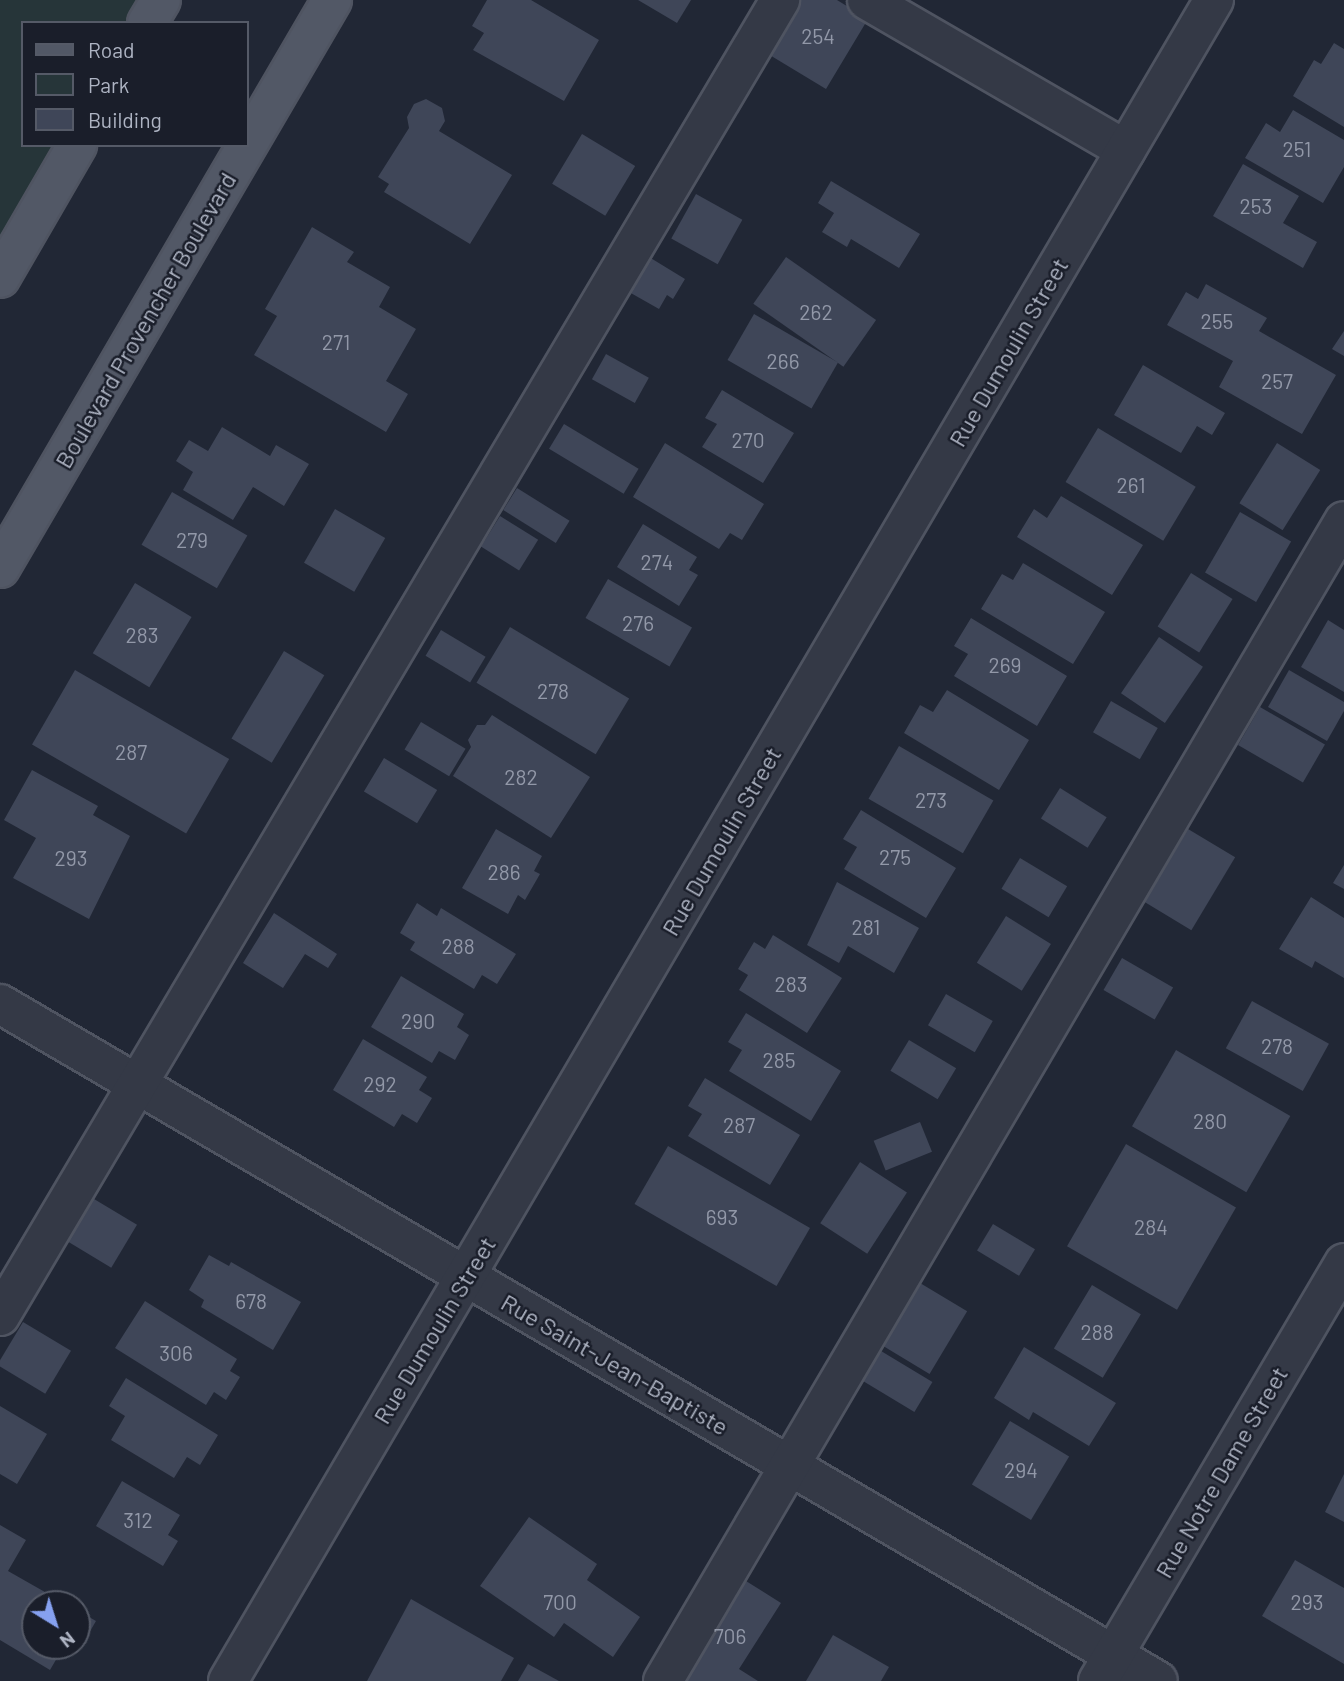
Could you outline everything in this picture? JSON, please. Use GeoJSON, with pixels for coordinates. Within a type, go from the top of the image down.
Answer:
{"type":"FeatureCollection","features":[{"type":"Feature","properties":{"kind":"main road"},"geometry":{"type":"LineString","coordinates":[[148,21],[160,0]]}},
{"type":"Feature","properties":{"kind":"main road","name":"Boulevard Provencher Boulevard"},"geometry":{"type":"LineString","coordinates":[[248,144],[332,0]]}},
{"type":"Feature","properties":{"kind":"main road"},"geometry":{"type":"LineString","coordinates":[[0,278],[75,147]]}},
{"type":"Feature","properties":{"kind":"main road","name":"Boulevard Provencher Boulevard"},"geometry":{"type":"LineString","coordinates":[[0,568],[246,147]]}},
{"type":"Feature","properties":{"kind":"street"},"geometry":{"type":"LineString","coordinates":[[0,1316],[780,0]]}},
{"type":"Feature","properties":{"kind":"street"},"geometry":{"type":"LineString","coordinates":[[867,0],[1126,150]]}},
{"type":"Feature","properties":{"kind":"street","name":"Rue Dumoulin Street"},"geometry":{"type":"LineString","coordinates":[[228,1681],[1214,0]]}},
{"type":"Feature","properties":{"kind":"street"},"geometry":{"type":"LineString","coordinates":[[663,1681],[1344,522]]}},
{"type":"Feature","properties":{"kind":"street","name":"Rue Saint-Jean-Baptiste"},"geometry":{"type":"LineString","coordinates":[[0,1004],[790,1466],[1106,1668],[1157,1681]]}},
{"type":"Feature","properties":{"kind":"street","name":"Rue Notre Dame Street"},"geometry":{"type":"LineString","coordinates":[[1106,1668],[1344,1263]]}},
{"type":"Feature","properties":{"kind":"green space"},"geometry":{"type":"Polygon","coordinates":[[[0,0],[161,0],[148,21],[21,21],[21,147],[76,147],[0,278],[0,0]]]}},
{"type":"Feature","properties":{"kind":"building"},"geometry":{"type":"Polygon","coordinates":[[[487,0],[531,0],[599,40],[564,101],[473,50],[484,33],[472,26],[487,0]]]}},
{"type":"Feature","properties":{"kind":"building"},"geometry":{"type":"Polygon","coordinates":[[[638,0],[691,0],[677,23],[638,0]]]}},
{"type":"Feature","properties":{"kind":"building"},"geometry":{"type":"Polygon","coordinates":[[[800,0],[837,0],[868,19],[826,89],[768,54],[800,0]]]}},
{"type":"Feature","properties":{"kind":"building"},"geometry":{"type":"Polygon","coordinates":[[[1334,43],[1344,49],[1344,127],[1293,96],[1314,60],[1321,64],[1334,43]]]}},
{"type":"Feature","properties":{"kind":"building"},"geometry":{"type":"Polygon","coordinates":[[[426,99],[442,108],[445,121],[439,131],[512,175],[470,244],[384,192],[389,184],[378,177],[409,128],[407,117],[414,104],[426,99]]]}},
{"type":"Feature","properties":{"kind":"building"},"geometry":{"type":"Polygon","coordinates":[[[1293,110],[1344,140],[1344,167],[1323,203],[1245,158],[1266,123],[1280,132],[1293,110]]]}},
{"type":"Feature","properties":{"kind":"building"},"geometry":{"type":"Polygon","coordinates":[[[582,134],[635,166],[605,216],[552,184],[582,134]]]}},
{"type":"Feature","properties":{"kind":"building"},"geometry":{"type":"Polygon","coordinates":[[[1243,164],[1299,196],[1283,223],[1317,242],[1303,268],[1213,216],[1243,164]]]}},
{"type":"Feature","properties":{"kind":"building"},"geometry":{"type":"Polygon","coordinates":[[[831,181],[920,234],[899,268],[851,239],[847,247],[822,232],[834,213],[818,203],[831,181]]]}},
{"type":"Feature","properties":{"kind":"building"},"geometry":{"type":"Polygon","coordinates":[[[696,194],[742,220],[718,264],[671,239],[696,194]]]}},
{"type":"Feature","properties":{"kind":"building"},"geometry":{"type":"Polygon","coordinates":[[[312,227],[354,252],[347,262],[390,287],[379,307],[416,329],[386,381],[408,394],[386,432],[254,355],[277,316],[265,309],[312,227]]]}},
{"type":"Feature","properties":{"kind":"building"},"geometry":{"type":"Polygon","coordinates":[[[649,257],[685,279],[673,299],[667,295],[659,309],[629,292],[649,257]]]}},
{"type":"Feature","properties":{"kind":"building"},"geometry":{"type":"Polygon","coordinates":[[[786,257],[876,320],[843,367],[753,304],[786,257]]]}},
{"type":"Feature","properties":{"kind":"building"},"geometry":{"type":"Polygon","coordinates":[[[1206,284],[1267,318],[1259,331],[1336,375],[1302,434],[1219,387],[1233,361],[1167,325],[1186,292],[1198,299],[1206,284]]]}},
{"type":"Feature","properties":{"kind":"building"},"geometry":{"type":"Polygon","coordinates":[[[754,314],[838,362],[812,408],[728,360],[754,314]]]}},
{"type":"Feature","properties":{"kind":"building"},"geometry":{"type":"Polygon","coordinates":[[[1344,331],[1344,356],[1332,349],[1344,331]]]}},
{"type":"Feature","properties":{"kind":"building"},"geometry":{"type":"Polygon","coordinates":[[[606,354],[649,378],[635,403],[592,379],[606,354]]]}},
{"type":"Feature","properties":{"kind":"building"},"geometry":{"type":"Polygon","coordinates":[[[1143,365],[1225,413],[1212,435],[1197,426],[1181,453],[1114,415],[1143,365]]]}},
{"type":"Feature","properties":{"kind":"building"},"geometry":{"type":"Polygon","coordinates":[[[722,390],[794,433],[763,483],[702,447],[717,424],[705,418],[722,390]]]}},
{"type":"Feature","properties":{"kind":"building"},"geometry":{"type":"Polygon","coordinates":[[[564,424],[639,469],[624,494],[549,449],[564,424]]]}},
{"type":"Feature","properties":{"kind":"building"},"geometry":{"type":"Polygon","coordinates":[[[222,427],[270,456],[276,445],[309,464],[284,506],[253,487],[233,520],[183,490],[193,472],[176,461],[189,440],[208,451],[222,427]]]}},
{"type":"Feature","properties":{"kind":"building"},"geometry":{"type":"Polygon","coordinates":[[[1098,428],[1196,487],[1163,541],[1066,482],[1098,428]]]}},
{"type":"Feature","properties":{"kind":"building"},"geometry":{"type":"Polygon","coordinates":[[[665,443],[764,504],[742,540],[730,533],[719,549],[633,497],[665,443]]]}},
{"type":"Feature","properties":{"kind":"building"},"geometry":{"type":"Polygon","coordinates":[[[1277,443],[1320,470],[1283,530],[1239,503],[1277,443]]]}},
{"type":"Feature","properties":{"kind":"building"},"geometry":{"type":"Polygon","coordinates":[[[517,488],[570,521],[556,543],[503,510],[517,488]]]}},
{"type":"Feature","properties":{"kind":"building"},"geometry":{"type":"Polygon","coordinates":[[[172,492],[247,536],[217,588],[142,545],[172,492]]]}},
{"type":"Feature","properties":{"kind":"building"},"geometry":{"type":"Polygon","coordinates":[[[1061,496],[1143,545],[1112,595],[1017,537],[1034,509],[1047,518],[1061,496]]]}},
{"type":"Feature","properties":{"kind":"building"},"geometry":{"type":"Polygon","coordinates":[[[335,509],[385,538],[354,592],[304,563],[335,509]]]}},
{"type":"Feature","properties":{"kind":"building"},"geometry":{"type":"Polygon","coordinates":[[[1240,512],[1291,542],[1256,602],[1205,573],[1240,512]]]}},
{"type":"Feature","properties":{"kind":"building"},"geometry":{"type":"Polygon","coordinates":[[[500,516],[538,540],[519,570],[481,547],[500,516]]]}},
{"type":"Feature","properties":{"kind":"building"},"geometry":{"type":"Polygon","coordinates":[[[643,524],[697,557],[689,570],[698,575],[679,606],[617,567],[643,524]]]}},
{"type":"Feature","properties":{"kind":"building"},"geometry":{"type":"Polygon","coordinates":[[[1023,563],[1105,612],[1073,664],[981,609],[1002,574],[1013,580],[1023,563]]]}},
{"type":"Feature","properties":{"kind":"building"},"geometry":{"type":"Polygon","coordinates":[[[1191,573],[1233,599],[1199,652],[1158,626],[1191,573]]]}},
{"type":"Feature","properties":{"kind":"building"},"geometry":{"type":"Polygon","coordinates":[[[608,579],[692,628],[670,666],[586,618],[608,579]]]}},
{"type":"Feature","properties":{"kind":"building"},"geometry":{"type":"Polygon","coordinates":[[[135,583],[192,617],[149,687],[93,653],[135,583]]]}},
{"type":"Feature","properties":{"kind":"building"},"geometry":{"type":"Polygon","coordinates":[[[971,618],[1067,676],[1037,726],[954,676],[968,654],[954,646],[971,618]]]}},
{"type":"Feature","properties":{"kind":"building"},"geometry":{"type":"Polygon","coordinates":[[[1328,620],[1344,630],[1344,692],[1301,667],[1328,620]]]}},
{"type":"Feature","properties":{"kind":"building"},"geometry":{"type":"Polygon","coordinates":[[[510,627],[629,699],[596,754],[477,683],[510,627]]]}},
{"type":"Feature","properties":{"kind":"building"},"geometry":{"type":"Polygon","coordinates":[[[441,630],[486,657],[470,682],[426,656],[441,630]]]}},
{"type":"Feature","properties":{"kind":"building"},"geometry":{"type":"Polygon","coordinates":[[[1159,637],[1203,667],[1165,723],[1121,693],[1159,637]]]}},
{"type":"Feature","properties":{"kind":"building"},"geometry":{"type":"Polygon","coordinates":[[[284,651],[324,675],[272,763],[231,738],[284,651]]]}},
{"type":"Feature","properties":{"kind":"building"},"geometry":{"type":"Polygon","coordinates":[[[75,670],[229,759],[186,833],[32,744],[75,670]]]}},
{"type":"Feature","properties":{"kind":"building"},"geometry":{"type":"Polygon","coordinates":[[[1289,670],[1344,702],[1344,711],[1327,741],[1268,707],[1289,670]]]}},
{"type":"Feature","properties":{"kind":"building"},"geometry":{"type":"Polygon","coordinates":[[[947,690],[1029,740],[999,790],[904,733],[920,705],[933,712],[947,690]]]}},
{"type":"Feature","properties":{"kind":"building"},"geometry":{"type":"Polygon","coordinates":[[[1111,701],[1158,728],[1140,759],[1093,732],[1111,701]]]}},
{"type":"Feature","properties":{"kind":"building"},"geometry":{"type":"Polygon","coordinates":[[[1260,707],[1325,744],[1303,783],[1238,745],[1260,707]]]}},
{"type":"Feature","properties":{"kind":"building"},"geometry":{"type":"Polygon","coordinates":[[[492,715],[590,777],[551,838],[453,776],[471,747],[468,740],[477,725],[485,725],[492,715]]]}},
{"type":"Feature","properties":{"kind":"building"},"geometry":{"type":"Polygon","coordinates":[[[421,722],[466,749],[449,776],[405,749],[421,722]]]}},
{"type":"Feature","properties":{"kind":"building"},"geometry":{"type":"Polygon","coordinates":[[[899,746],[993,800],[963,853],[868,799],[899,746]]]}},
{"type":"Feature","properties":{"kind":"building"},"geometry":{"type":"Polygon","coordinates":[[[384,758],[437,790],[417,823],[364,791],[384,758]]]}},
{"type":"Feature","properties":{"kind":"building"},"geometry":{"type":"Polygon","coordinates":[[[32,770],[98,806],[93,815],[130,836],[89,919],[13,878],[36,838],[4,820],[32,770]]]}},
{"type":"Feature","properties":{"kind":"building"},"geometry":{"type":"Polygon","coordinates":[[[1060,788],[1107,817],[1088,848],[1041,819],[1060,788]]]}},
{"type":"Feature","properties":{"kind":"building"},"geometry":{"type":"Polygon","coordinates":[[[861,810],[956,868],[926,918],[844,869],[857,847],[843,839],[861,810]]]}},
{"type":"Feature","properties":{"kind":"building"},"geometry":{"type":"Polygon","coordinates":[[[496,829],[542,856],[534,871],[540,874],[525,900],[518,895],[508,914],[462,888],[496,829]]]}},
{"type":"Feature","properties":{"kind":"building"},"geometry":{"type":"Polygon","coordinates":[[[1188,829],[1235,857],[1191,930],[1144,902],[1188,829]]]}},
{"type":"Feature","properties":{"kind":"building"},"geometry":{"type":"Polygon","coordinates":[[[1020,858],[1067,886],[1049,917],[1001,889],[1020,858]]]}},
{"type":"Feature","properties":{"kind":"building"},"geometry":{"type":"Polygon","coordinates":[[[1344,865],[1344,889],[1333,883],[1344,865]]]}},
{"type":"Feature","properties":{"kind":"building"},"geometry":{"type":"Polygon","coordinates":[[[837,882],[919,928],[894,973],[848,946],[839,963],[807,945],[837,882]]]}},
{"type":"Feature","properties":{"kind":"building"},"geometry":{"type":"Polygon","coordinates":[[[1311,897],[1344,918],[1344,978],[1315,961],[1312,968],[1279,949],[1311,897]]]}},
{"type":"Feature","properties":{"kind":"building"},"geometry":{"type":"Polygon","coordinates":[[[417,903],[437,916],[441,908],[516,954],[497,984],[482,975],[474,989],[410,950],[415,942],[400,933],[417,903]]]}},
{"type":"Feature","properties":{"kind":"building"},"geometry":{"type":"Polygon","coordinates":[[[274,913],[337,954],[328,968],[305,954],[283,988],[243,963],[274,913]]]}},
{"type":"Feature","properties":{"kind":"building"},"geometry":{"type":"Polygon","coordinates":[[[1006,916],[1051,944],[1022,991],[977,963],[1006,916]]]}},
{"type":"Feature","properties":{"kind":"building"},"geometry":{"type":"Polygon","coordinates":[[[773,935],[842,978],[807,1033],[739,990],[748,975],[738,969],[754,942],[765,949],[773,935]]]}},
{"type":"Feature","properties":{"kind":"building"},"geometry":{"type":"Polygon","coordinates":[[[1122,958],[1173,987],[1155,1020],[1104,990],[1122,958]]]}},
{"type":"Feature","properties":{"kind":"building"},"geometry":{"type":"Polygon","coordinates":[[[401,976],[464,1014],[457,1027],[469,1035],[455,1060],[439,1051],[432,1063],[371,1027],[401,976]]]}},
{"type":"Feature","properties":{"kind":"building"},"geometry":{"type":"Polygon","coordinates":[[[946,994],[993,1021],[975,1052],[928,1025],[946,994]]]}},
{"type":"Feature","properties":{"kind":"building"},"geometry":{"type":"Polygon","coordinates":[[[1252,1001],[1329,1044],[1303,1091],[1226,1048],[1252,1001]]]}},
{"type":"Feature","properties":{"kind":"building"},"geometry":{"type":"Polygon","coordinates":[[[746,1013],[841,1071],[811,1121],[729,1071],[742,1050],[728,1042],[746,1013]]]}},
{"type":"Feature","properties":{"kind":"building"},"geometry":{"type":"Polygon","coordinates":[[[363,1039],[427,1077],[419,1090],[432,1098],[417,1123],[402,1114],[394,1127],[333,1090],[363,1039]]]}},
{"type":"Feature","properties":{"kind":"building"},"geometry":{"type":"Polygon","coordinates":[[[909,1040],[956,1068],[938,1099],[890,1071],[909,1040]]]}},
{"type":"Feature","properties":{"kind":"building"},"geometry":{"type":"Polygon","coordinates":[[[1176,1050],[1290,1116],[1246,1192],[1132,1126],[1176,1050]]]}},
{"type":"Feature","properties":{"kind":"building"},"geometry":{"type":"Polygon","coordinates":[[[705,1078],[800,1135],[770,1185],[688,1136],[702,1114],[688,1106],[705,1078]]]}},
{"type":"Feature","properties":{"kind":"building"},"geometry":{"type":"Polygon","coordinates":[[[920,1122],[932,1152],[886,1170],[874,1141],[920,1122]]]}},
{"type":"Feature","properties":{"kind":"building"},"geometry":{"type":"Polygon","coordinates":[[[1126,1144],[1236,1208],[1177,1310],[1067,1246],[1126,1144]]]}},
{"type":"Feature","properties":{"kind":"building"},"geometry":{"type":"Polygon","coordinates":[[[668,1146],[810,1228],[777,1286],[634,1204],[668,1146]]]}},
{"type":"Feature","properties":{"kind":"building"},"geometry":{"type":"Polygon","coordinates":[[[860,1162],[907,1192],[867,1254],[820,1223],[860,1162]]]}},
{"type":"Feature","properties":{"kind":"building"},"geometry":{"type":"Polygon","coordinates":[[[89,1196],[137,1225],[111,1268],[63,1239],[89,1196]]]}},
{"type":"Feature","properties":{"kind":"building"},"geometry":{"type":"Polygon","coordinates":[[[993,1224],[1035,1249],[1019,1276],[977,1251],[993,1224]]]}},
{"type":"Feature","properties":{"kind":"building"},"geometry":{"type":"Polygon","coordinates":[[[209,1255],[229,1266],[231,1262],[301,1302],[273,1350],[201,1307],[204,1300],[189,1290],[209,1255]]]}},
{"type":"Feature","properties":{"kind":"building"},"geometry":{"type":"Polygon","coordinates":[[[920,1283],[967,1311],[930,1374],[882,1346],[920,1283]]]}},
{"type":"Feature","properties":{"kind":"building"},"geometry":{"type":"Polygon","coordinates":[[[1092,1285],[1141,1314],[1103,1378],[1054,1348],[1092,1285]]]}},
{"type":"Feature","properties":{"kind":"building"},"geometry":{"type":"Polygon","coordinates":[[[145,1301],[237,1359],[230,1371],[240,1377],[226,1400],[214,1392],[206,1405],[115,1348],[145,1301]]]}},
{"type":"Feature","properties":{"kind":"building"},"geometry":{"type":"Polygon","coordinates":[[[23,1322],[71,1351],[45,1394],[0,1367],[0,1360],[23,1322]]]}},
{"type":"Feature","properties":{"kind":"building"},"geometry":{"type":"Polygon","coordinates":[[[1024,1347],[1116,1403],[1089,1446],[1033,1412],[1029,1420],[994,1398],[1024,1347]]]}},
{"type":"Feature","properties":{"kind":"building"},"geometry":{"type":"Polygon","coordinates":[[[881,1351],[932,1382],[914,1412],[863,1381],[881,1351]]]}},
{"type":"Feature","properties":{"kind":"building"},"geometry":{"type":"Polygon","coordinates":[[[126,1378],[218,1435],[200,1465],[187,1457],[174,1478],[111,1440],[125,1416],[109,1406],[126,1378]]]}},
{"type":"Feature","properties":{"kind":"building"},"geometry":{"type":"Polygon","coordinates":[[[0,1406],[47,1434],[17,1484],[0,1474],[0,1406]]]}},
{"type":"Feature","properties":{"kind":"building"},"geometry":{"type":"Polygon","coordinates":[[[1010,1421],[1069,1457],[1031,1520],[972,1484],[1010,1421]]]}},
{"type":"Feature","properties":{"kind":"building"},"geometry":{"type":"Polygon","coordinates":[[[1344,1474],[1344,1522],[1325,1512],[1344,1474]]]}},
{"type":"Feature","properties":{"kind":"building"},"geometry":{"type":"Polygon","coordinates":[[[122,1481],[180,1515],[168,1535],[178,1541],[163,1566],[96,1526],[122,1481]]]}},
{"type":"Feature","properties":{"kind":"building"},"geometry":{"type":"Polygon","coordinates":[[[529,1517],[597,1564],[587,1580],[640,1617],[613,1657],[564,1623],[554,1637],[480,1586],[529,1517]]]}},
{"type":"Feature","properties":{"kind":"building"},"geometry":{"type":"Polygon","coordinates":[[[0,1525],[26,1540],[8,1571],[41,1590],[21,1590],[21,1653],[0,1640],[0,1525]]]}},
{"type":"Feature","properties":{"kind":"building"},"geometry":{"type":"Polygon","coordinates":[[[1295,1560],[1344,1588],[1344,1664],[1262,1616],[1295,1560]]]}},
{"type":"Feature","properties":{"kind":"building"},"geometry":{"type":"Polygon","coordinates":[[[738,1576],[781,1603],[739,1669],[758,1681],[687,1681],[677,1675],[738,1576]]]}},
{"type":"Feature","properties":{"kind":"building"},"geometry":{"type":"Polygon","coordinates":[[[411,1599],[514,1658],[501,1681],[367,1681],[411,1599]]]}},
{"type":"Feature","properties":{"kind":"building"},"geometry":{"type":"Polygon","coordinates":[[[833,1635],[889,1667],[881,1681],[806,1681],[833,1635]]]}},
{"type":"Feature","properties":{"kind":"building"},"geometry":{"type":"Polygon","coordinates":[[[33,1660],[56,1660],[50,1670],[33,1660]]]}},
{"type":"Feature","properties":{"kind":"building"},"geometry":{"type":"Polygon","coordinates":[[[528,1664],[559,1681],[518,1681],[528,1664]]]}}]}
